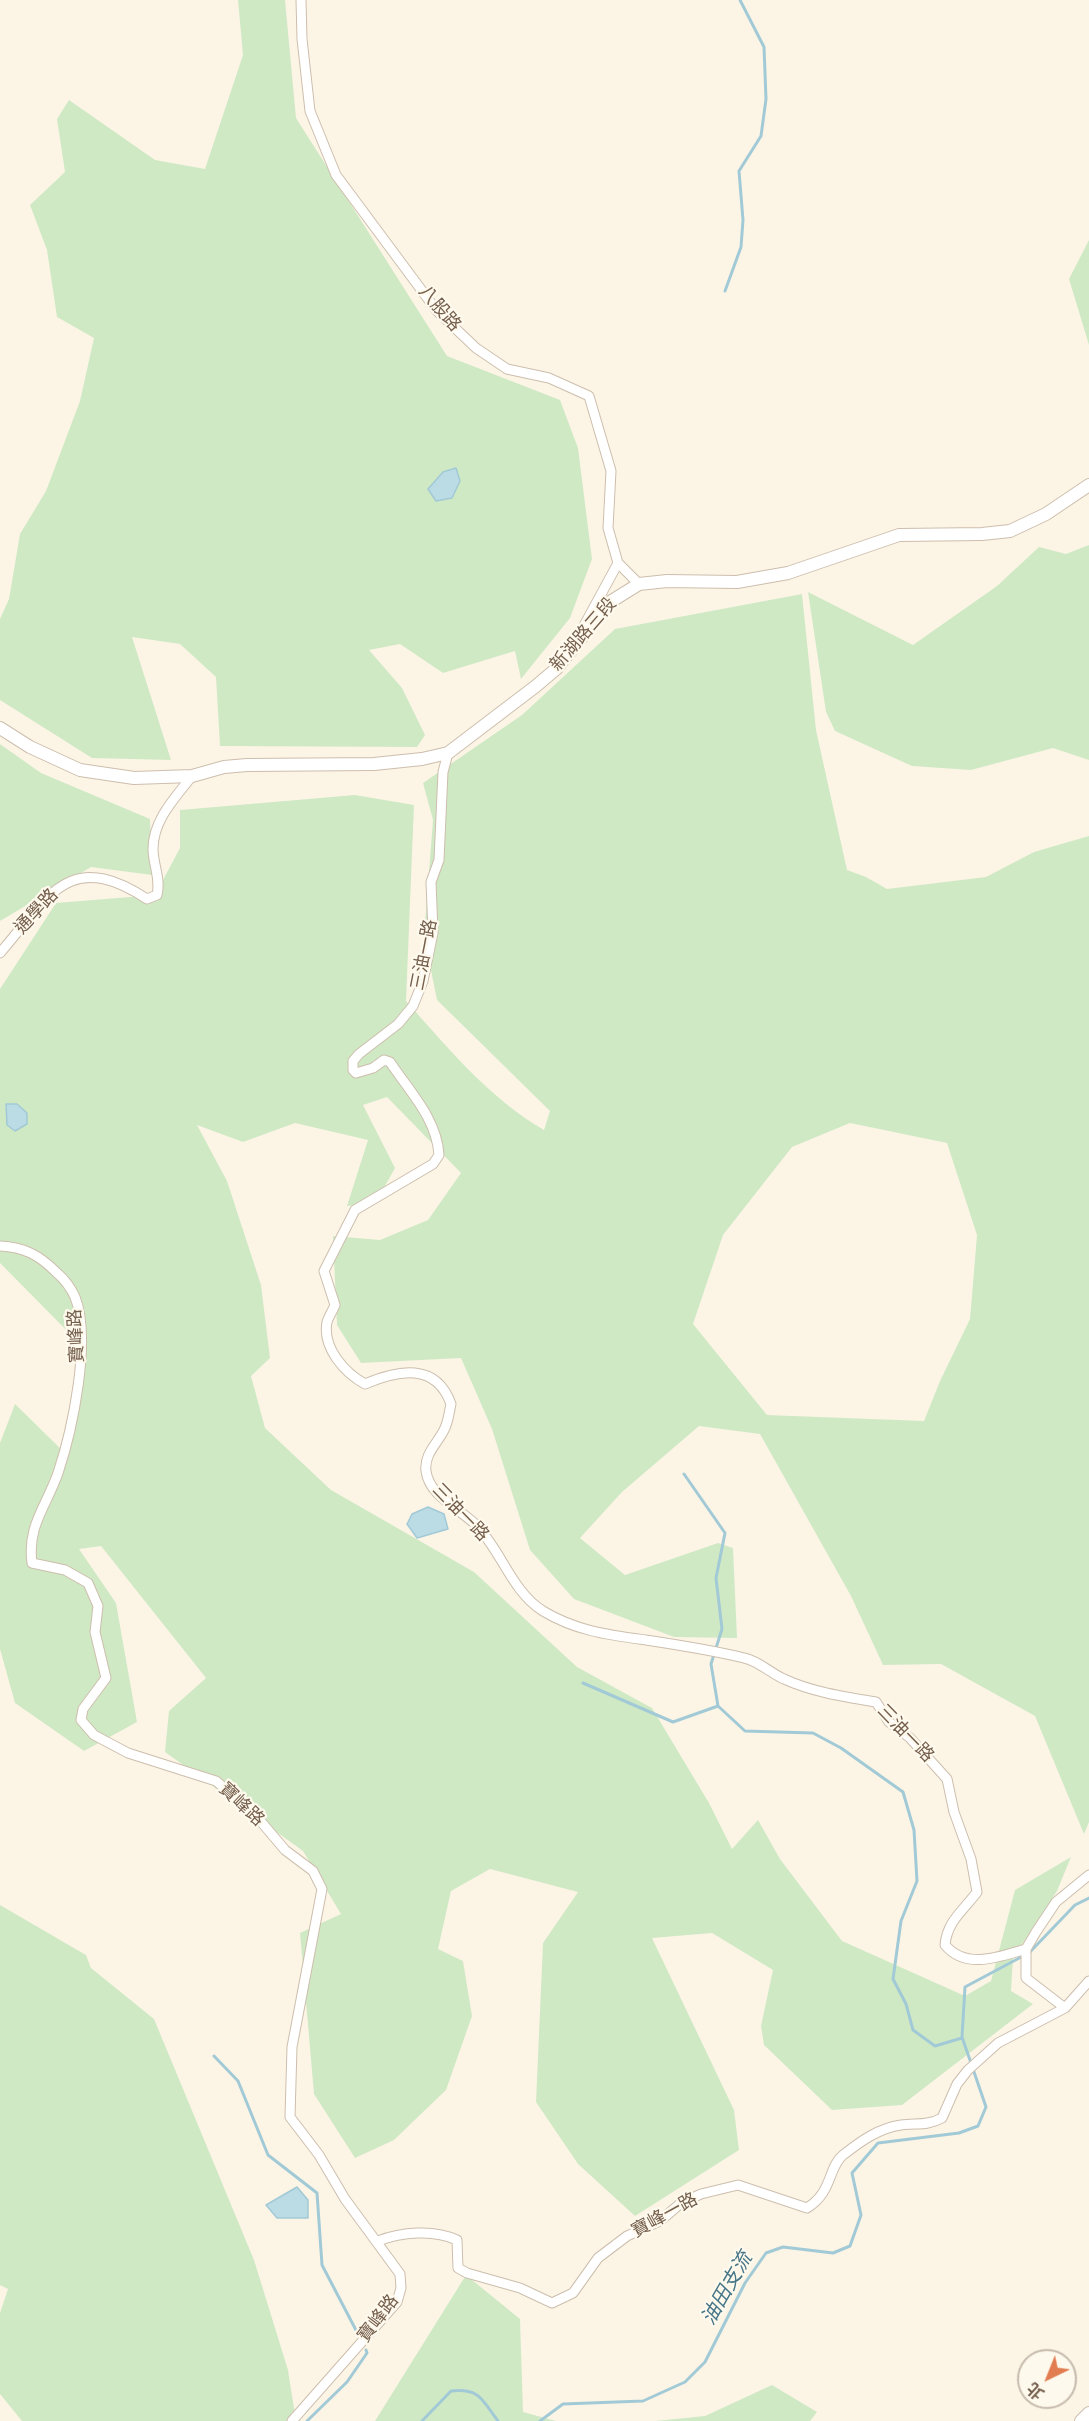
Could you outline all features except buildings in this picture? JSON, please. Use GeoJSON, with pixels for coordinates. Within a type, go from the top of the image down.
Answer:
{"type":"FeatureCollection","features":[{"type":"Feature","properties":{"kind":"street","name":"八股路"},"geometry":{"type":"LineString","coordinates":[[301,0],[302,39],[310,111],[336,175],[437,311],[476,348],[507,369],[549,378],[589,396],[611,471],[608,528],[618,563],[639,584]]}},
{"type":"Feature","properties":{"kind":"street","name":"新湖路三段"},"geometry":{"type":"LineString","coordinates":[[0,728],[30,747],[80,771],[134,778],[192,776],[236,766],[382,764],[448,753],[556,669],[610,602],[619,594],[639,584],[667,581],[737,582],[788,573],[899,535],[982,534],[1010,531],[1046,514],[1089,485]]}},
{"type":"Feature","properties":{"kind":"street"},"geometry":{"type":"LineString","coordinates":[[569,654],[618,563]]}},
{"type":"Feature","properties":{"kind":"street","name":"三油一路"},"geometry":{"type":"LineString","coordinates":[[448,753],[442,780],[439,860],[431,882],[433,933],[423,981],[413,1006],[398,1024],[353,1061],[353,1070],[356,1073],[373,1068],[384,1060],[390,1062],[427,1113],[438,1142],[439,1155],[433,1164],[356,1210],[350,1216],[345,1232],[324,1271],[335,1305],[327,1323],[331,1350],[352,1377],[365,1384],[412,1371],[430,1378],[441,1388],[451,1404],[445,1429],[426,1460],[426,1472],[432,1489],[439,1497],[459,1509],[482,1531],[521,1588],[540,1610],[574,1627],[614,1637],[703,1648],[748,1658],[780,1678],[804,1688],[876,1702],[889,1722],[910,1738],[946,1779],[954,1812],[971,1859],[977,1892],[967,1906],[955,1916],[946,1936],[945,1945],[953,1954],[968,1959],[989,1960],[1026,1949]]}},
{"type":"Feature","properties":{"kind":"street","name":"通學路"},"geometry":{"type":"LineString","coordinates":[[0,953],[55,890],[82,876],[106,877],[147,898],[157,895],[159,886],[153,850],[156,826],[192,776]]}},
{"type":"Feature","properties":{"kind":"street","name":"寶峰路"},"geometry":{"type":"LineString","coordinates":[[0,1246],[19,1246],[44,1260],[62,1277],[75,1297],[81,1356],[71,1423],[58,1474],[31,1533],[30,1548],[32,1563],[65,1570],[88,1583],[98,1606],[95,1632],[106,1678],[83,1709],[81,1719],[94,1735],[128,1753],[216,1781],[252,1811],[285,1850],[313,1871],[322,1889],[292,2047],[290,2117],[319,2155],[345,2199],[400,2274],[401,2288],[397,2302],[292,2421]]}},
{"type":"Feature","properties":{"kind":"street"},"geometry":{"type":"LineString","coordinates":[[1089,1875],[1056,1902],[1026,1949],[1025,1971],[1026,1978],[1065,2008],[1089,1981]]}},
{"type":"Feature","properties":{"kind":"street","name":"寶峰一路"},"geometry":{"type":"LineString","coordinates":[[378,2241],[389,2237],[416,2234],[446,2235],[457,2240],[458,2268],[467,2273],[520,2288],[552,2303],[573,2294],[598,2258],[627,2236],[660,2221],[681,2203],[701,2194],[738,2185],[807,2208],[819,2200],[840,2157],[874,2133],[901,2125],[929,2125],[942,2118],[957,2084],[968,2070],[998,2043],[1065,2008]]}},
{"type":"Feature","properties":{"kind":"street"},"geometry":{"type":"LineString","coordinates":[[1081,2421],[1089,2414]]}},
{"type":"Feature","properties":{"kind":"green space"},"geometry":{"type":"Polygon","coordinates":[[[238,0],[285,0],[296,118],[447,356],[560,400],[578,448],[592,559],[570,618],[521,679],[515,651],[443,673],[400,644],[369,650],[402,688],[425,735],[417,747],[220,746],[216,677],[180,644],[132,637],[171,760],[92,758],[0,700],[0,619],[9,599],[20,534],[46,491],[80,401],[94,338],[57,317],[47,250],[30,205],[65,172],[57,119],[69,100],[155,160],[205,169],[243,55],[238,0]]]}},
{"type":"Feature","properties":{"kind":"green space"},"geometry":{"type":"Polygon","coordinates":[[[1089,240],[1089,345],[1069,279],[1089,240]]]}},
{"type":"Feature","properties":{"kind":"green space"},"geometry":{"type":"Polygon","coordinates":[[[1089,545],[1089,760],[1053,748],[971,770],[912,766],[835,731],[826,712],[808,592],[913,645],[997,586],[1039,547],[1066,554],[1089,545]]]}},
{"type":"Feature","properties":{"kind":"green space"},"geometry":{"type":"Polygon","coordinates":[[[802,594],[816,730],[847,870],[866,877],[887,889],[986,877],[1034,852],[1089,836],[1089,1822],[1084,1834],[1035,1716],[941,1664],[883,1665],[851,1596],[760,1434],[699,1426],[622,1492],[580,1538],[625,1575],[718,1543],[733,1548],[737,1638],[674,1637],[574,1599],[530,1550],[492,1429],[461,1358],[361,1363],[337,1325],[333,1236],[380,1240],[428,1220],[461,1173],[387,1097],[363,1105],[395,1168],[375,1204],[347,1206],[368,1140],[295,1123],[243,1142],[197,1125],[227,1181],[261,1285],[270,1358],[251,1376],[265,1428],[331,1490],[474,1572],[577,1667],[652,1708],[709,1803],[732,1849],[758,1820],[780,1859],[842,1941],[965,1996],[991,1981],[1015,1890],[1071,1857],[1057,1891],[1013,1958],[1011,1991],[1033,2004],[902,2105],[832,2110],[764,2045],[761,2026],[773,1970],[712,1933],[652,1938],[734,2110],[739,2150],[635,2216],[578,2164],[536,2102],[543,1943],[578,1892],[490,1869],[451,1891],[438,1949],[463,1961],[472,2016],[446,2090],[394,2140],[355,2158],[314,2094],[300,1933],[341,1914],[303,1851],[165,1752],[169,1711],[206,1678],[101,1546],[79,1549],[116,1603],[137,1722],[84,1751],[15,1703],[0,1649],[0,1443],[15,1404],[65,1453],[84,1348],[0,1263],[0,989],[56,903],[155,895],[180,848],[180,810],[355,795],[414,805],[406,1001],[487,1088],[544,1130],[550,1111],[437,1000],[424,936],[433,820],[423,783],[522,715],[615,629],[802,594]],[[850,1123],[792,1147],[723,1235],[693,1324],[767,1415],[924,1421],[940,1381],[970,1319],[977,1235],[947,1143],[850,1123]]]}},
{"type":"Feature","properties":{"kind":"green space"},"geometry":{"type":"Polygon","coordinates":[[[0,744],[41,773],[150,819],[152,875],[91,867],[0,921],[0,744]]]}},
{"type":"Feature","properties":{"kind":"green space"},"geometry":{"type":"Polygon","coordinates":[[[0,1905],[86,1955],[91,1968],[154,2019],[254,2260],[288,2370],[296,2421],[22,2421],[0,2394],[0,2313],[8,2289],[0,2285],[0,1905]]]}},
{"type":"Feature","properties":{"kind":"green space"},"geometry":{"type":"Polygon","coordinates":[[[466,2275],[520,2319],[523,2412],[556,2421],[375,2421],[466,2275]]]}},
{"type":"Feature","properties":{"kind":"green space"},"geometry":{"type":"Polygon","coordinates":[[[772,2385],[817,2412],[810,2421],[655,2421],[705,2416],[772,2385]]]}},
{"type":"Feature","properties":{"kind":"water"},"geometry":{"type":"Polygon","coordinates":[[[456,468],[460,481],[452,498],[436,501],[428,489],[443,472],[456,468]]]}},
{"type":"Feature","properties":{"kind":"water"},"geometry":{"type":"Polygon","coordinates":[[[6,1104],[17,1104],[27,1113],[27,1124],[15,1131],[7,1125],[6,1104]]]}},
{"type":"Feature","properties":{"kind":"water"},"geometry":{"type":"Polygon","coordinates":[[[428,1507],[444,1514],[448,1529],[417,1538],[407,1524],[412,1514],[428,1507]]]}},
{"type":"Feature","properties":{"kind":"water"},"geometry":{"type":"Polygon","coordinates":[[[297,2187],[308,2200],[308,2218],[277,2218],[266,2205],[297,2187]]]}},
{"type":"Feature","properties":{"kind":"waterway"},"geometry":{"type":"LineString","coordinates":[[725,291],[741,247],[743,220],[739,171],[761,136],[766,99],[764,47],[740,0]]}},
{"type":"Feature","properties":{"kind":"waterway"},"geometry":{"type":"LineString","coordinates":[[684,1474],[725,1533],[716,1578],[722,1629],[711,1664],[718,1706],[745,1731],[813,1733],[841,1748],[903,1792],[914,1830],[917,1881],[901,1921],[893,1979],[906,2004],[913,2030],[935,2046],[962,2038]]}},
{"type":"Feature","properties":{"kind":"waterway"},"geometry":{"type":"LineString","coordinates":[[583,1683],[673,1722],[718,1706]]}},
{"type":"Feature","properties":{"kind":"waterway","name":"油田支流"},"geometry":{"type":"LineString","coordinates":[[1029,1953],[1075,1905],[1089,1898]]}},
{"type":"Feature","properties":{"kind":"waterway","name":"油田支流"},"geometry":{"type":"LineString","coordinates":[[971,2063],[962,2037],[965,1987],[1023,1956]]}},
{"type":"Feature","properties":{"kind":"waterway"},"geometry":{"type":"LineString","coordinates":[[214,2056],[238,2081],[268,2155],[317,2193],[322,2265],[358,2334]]}},
{"type":"Feature","properties":{"kind":"waterway","name":"油田支流"},"geometry":{"type":"LineString","coordinates":[[540,2421],[563,2404],[643,2401],[685,2382],[705,2362],[745,2283],[766,2253],[783,2247],[833,2253],[850,2246],[861,2215],[852,2173],[878,2143],[959,2133],[978,2126],[986,2107],[973,2069]]}},
{"type":"Feature","properties":{"kind":"waterway"},"geometry":{"type":"LineString","coordinates":[[307,2421],[347,2382],[367,2353],[366,2350]]}},
{"type":"Feature","properties":{"kind":"waterway","name":"油田支流"},"geometry":{"type":"LineString","coordinates":[[422,2421],[451,2391],[468,2391],[479,2397],[498,2421]]}}]}
